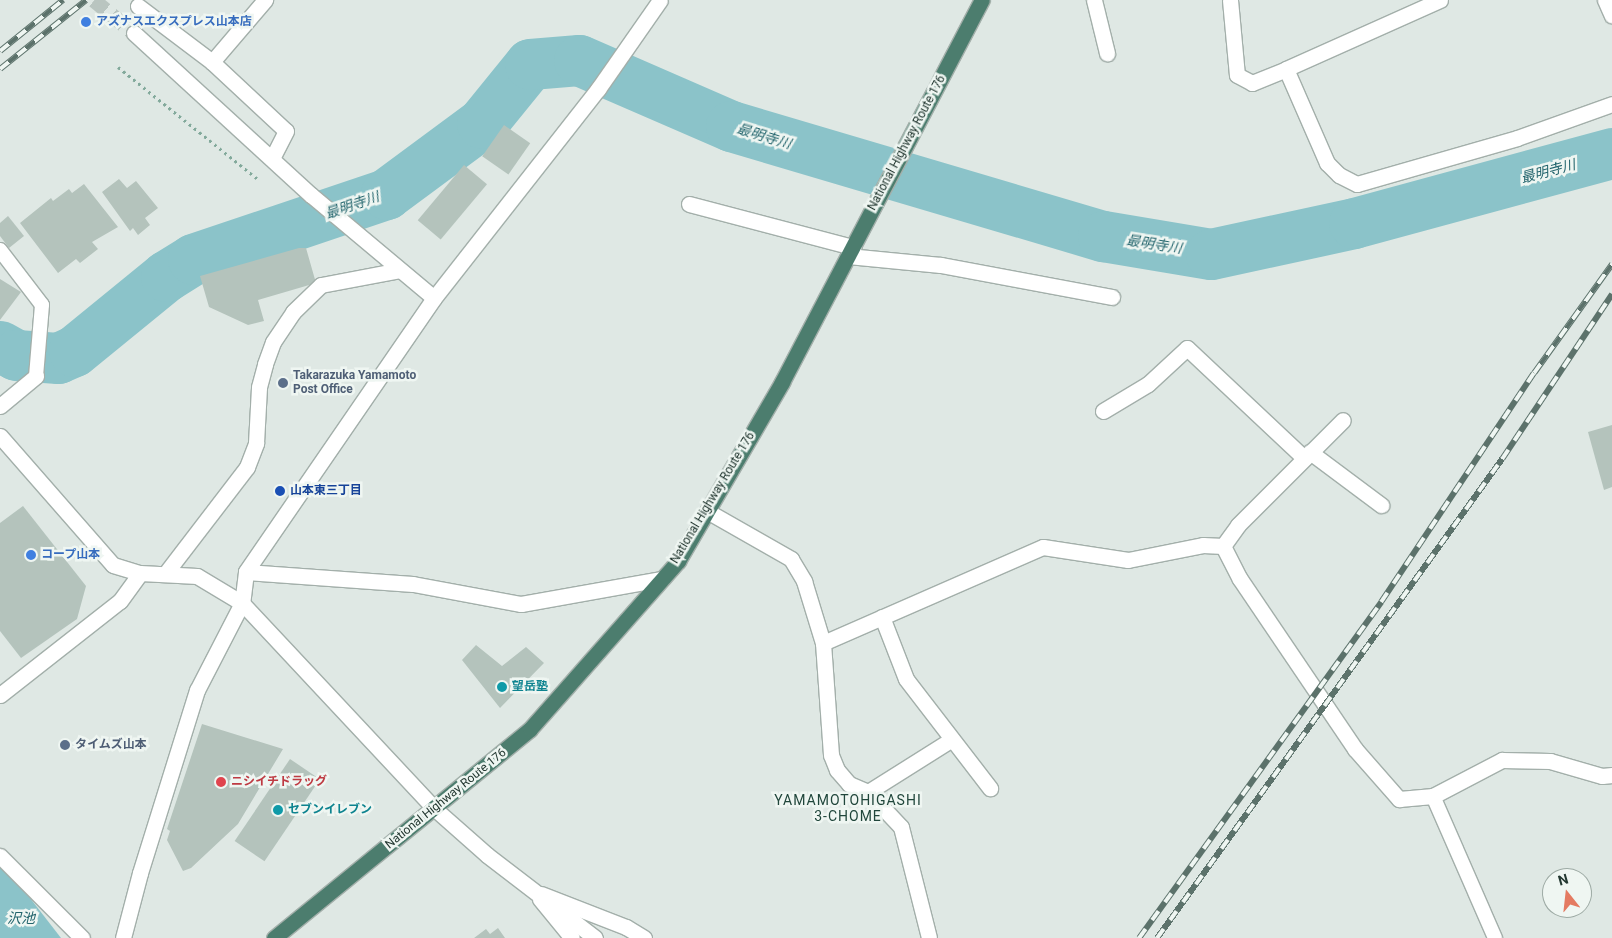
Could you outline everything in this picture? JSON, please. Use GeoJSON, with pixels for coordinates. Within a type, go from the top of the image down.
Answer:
{"type":"FeatureCollection","features":[{"type":"Feature","properties":{"kind":"highway","name":"National Highway Route 176"},"geometry":{"type":"LineString","coordinates":[[274,938],[435,809],[530,729],[678,561],[782,382],[982,0]]}},
{"type":"Feature","properties":{"kind":"street"},"geometry":{"type":"LineString","coordinates":[[212,62],[265,0]]}},
{"type":"Feature","properties":{"kind":"street"},"geometry":{"type":"LineString","coordinates":[[123,938],[140,873],[197,690],[242,603],[246,572],[434,298],[598,89],[660,0]]}},
{"type":"Feature","properties":{"kind":"street"},"geometry":{"type":"LineString","coordinates":[[1094,0],[1107,53]]}},
{"type":"Feature","properties":{"kind":"street"},"geometry":{"type":"LineString","coordinates":[[1230,0],[1237,75],[1252,83],[1440,0]]}},
{"type":"Feature","properties":{"kind":"street"},"geometry":{"type":"LineString","coordinates":[[1605,0],[1612,16]]}},
{"type":"Feature","properties":{"kind":"street"},"geometry":{"type":"LineString","coordinates":[[138,6],[212,62],[286,131],[272,159]]}},
{"type":"Feature","properties":{"kind":"street"},"geometry":{"type":"LineString","coordinates":[[134,33],[311,195],[434,298]]}},
{"type":"Feature","properties":{"kind":"street"},"geometry":{"type":"LineString","coordinates":[[1286,69],[1328,163],[1339,175],[1357,184],[1517,138],[1612,104]]}},
{"type":"Feature","properties":{"kind":"street"},"geometry":{"type":"LineString","coordinates":[[689,204],[850,252],[967,268],[1112,297]]}},
{"type":"Feature","properties":{"kind":"street"},"geometry":{"type":"LineString","coordinates":[[165,574],[247,467],[256,443],[259,387],[265,364],[273,342],[293,312],[321,285],[400,270]]}},
{"type":"Feature","properties":{"kind":"street"},"geometry":{"type":"LineString","coordinates":[[1103,411],[1148,384],[1187,348],[1307,455],[1381,504]]}},
{"type":"Feature","properties":{"kind":"street"},"geometry":{"type":"LineString","coordinates":[[0,406],[36,376]]}},
{"type":"Feature","properties":{"kind":"street"},"geometry":{"type":"LineString","coordinates":[[1223,546],[1238,525],[1343,420]]}},
{"type":"Feature","properties":{"kind":"street"},"geometry":{"type":"LineString","coordinates":[[0,436],[113,566],[140,573],[197,576],[242,603],[435,809],[532,891],[595,938]]}},
{"type":"Feature","properties":{"kind":"street"},"geometry":{"type":"LineString","coordinates":[[707,511],[791,560],[804,581],[823,643],[831,755],[837,770],[849,784],[868,792],[901,827],[929,938]]}},
{"type":"Feature","properties":{"kind":"street"},"geometry":{"type":"LineString","coordinates":[[823,643],[1043,547],[1128,560],[1203,545],[1223,546]]}},
{"type":"Feature","properties":{"kind":"street"},"geometry":{"type":"LineString","coordinates":[[1223,546],[1240,579],[1355,749],[1373,772],[1399,799],[1433,796],[1502,760],[1550,761],[1602,776],[1612,775]]}},
{"type":"Feature","properties":{"kind":"street"},"geometry":{"type":"LineString","coordinates":[[246,572],[413,584],[521,604],[662,579]]}},
{"type":"Feature","properties":{"kind":"street"},"geometry":{"type":"LineString","coordinates":[[0,695],[120,601],[140,573]]}},
{"type":"Feature","properties":{"kind":"street"},"geometry":{"type":"LineString","coordinates":[[882,617],[906,679],[990,788]]}},
{"type":"Feature","properties":{"kind":"street"},"geometry":{"type":"LineString","coordinates":[[868,792],[952,739]]}},
{"type":"Feature","properties":{"kind":"street"},"geometry":{"type":"LineString","coordinates":[[0,856],[82,938]]}},
{"type":"Feature","properties":{"kind":"street"},"geometry":{"type":"LineString","coordinates":[[532,891],[572,938]]}},
{"type":"Feature","properties":{"kind":"street"},"geometry":{"type":"LineString","coordinates":[[532,891],[626,927],[644,938]]}},
{"type":"Feature","properties":{"kind":"lane"},"geometry":{"type":"LineString","coordinates":[[0,250],[42,305],[36,376]]}},
{"type":"Feature","properties":{"kind":"lane"},"geometry":{"type":"LineString","coordinates":[[1433,796],[1495,938]]}},
{"type":"Feature","properties":{"kind":"path"},"geometry":{"type":"LineString","coordinates":[[118,67],[265,185]]}},
{"type":"Feature","properties":{"kind":"water","name":"沢池"},"geometry":{"type":"Polygon","coordinates":[[[0,865],[30,898],[61,938],[0,938],[0,865]]]}},
{"type":"Feature","properties":{"kind":"building"},"geometry":{"type":"Polygon","coordinates":[[[504,125],[530,143],[508,174],[482,156],[504,125]]]}},
{"type":"Feature","properties":{"kind":"building"},"geometry":{"type":"Polygon","coordinates":[[[464,165],[487,184],[441,239],[418,220],[464,165]]]}},
{"type":"Feature","properties":{"kind":"building"},"geometry":{"type":"Polygon","coordinates":[[[119,179],[127,188],[136,181],[158,208],[145,218],[150,225],[138,235],[133,228],[130,231],[102,192],[119,179]]]}},
{"type":"Feature","properties":{"kind":"building"},"geometry":{"type":"Polygon","coordinates":[[[84,184],[118,227],[92,242],[98,249],[80,263],[76,259],[58,273],[20,223],[51,198],[53,201],[69,189],[72,193],[84,184]]]}},
{"type":"Feature","properties":{"kind":"building"},"geometry":{"type":"Polygon","coordinates":[[[8,216],[24,236],[9,248],[0,236],[0,223],[8,216]]]}},
{"type":"Feature","properties":{"kind":"building"},"geometry":{"type":"Polygon","coordinates":[[[299,248],[306,248],[316,283],[258,300],[264,321],[248,325],[209,307],[200,276],[299,248]]]}},
{"type":"Feature","properties":{"kind":"building"},"geometry":{"type":"Polygon","coordinates":[[[0,279],[21,292],[0,320],[0,279]]]}},
{"type":"Feature","properties":{"kind":"building"},"geometry":{"type":"Polygon","coordinates":[[[1612,425],[1612,487],[1604,490],[1588,432],[1612,425]]]}},
{"type":"Feature","properties":{"kind":"building","name":"コープ山本"},"geometry":{"type":"Polygon","coordinates":[[[23,506],[86,586],[77,619],[21,658],[0,631],[0,523],[23,506]]]}},
{"type":"Feature","properties":{"kind":"building","name":"望岳塾"},"geometry":{"type":"Polygon","coordinates":[[[476,645],[502,666],[526,647],[544,663],[500,708],[462,660],[476,645]]]}},
{"type":"Feature","properties":{"kind":"building"},"geometry":{"type":"Polygon","coordinates":[[[202,724],[283,749],[238,824],[191,868],[183,871],[167,840],[170,831],[167,829],[202,724]]]}},
{"type":"Feature","properties":{"kind":"building","name":"セブンイレブン"},"geometry":{"type":"Polygon","coordinates":[[[290,759],[320,779],[264,861],[235,841],[290,759]]]}},
{"type":"Feature","properties":{"kind":"building"},"geometry":{"type":"Polygon","coordinates":[[[498,928],[505,938],[474,938],[486,929],[490,934],[498,928]]]}},
{"type":"Feature","properties":{"kind":"waterway","name":"最明寺川"},"geometry":{"type":"LineString","coordinates":[[0,346],[16,355],[58,358],[74,351],[166,276],[193,259],[386,194],[482,123],[530,64],[579,60],[731,126],[1103,236],[1211,254],[1354,223],[1612,153]]}},
{"type":"Feature","properties":{"kind":"tunnel"},"geometry":{"type":"LineString","coordinates":[[94,0],[134,33]]}},
{"type":"Feature","properties":{"kind":"railway"},"geometry":{"type":"LineString","coordinates":[[0,51],[63,0]]}},
{"type":"Feature","properties":{"kind":"railway"},"geometry":{"type":"LineString","coordinates":[[0,69],[86,0]]}},
{"type":"Feature","properties":{"kind":"railway"},"geometry":{"type":"LineString","coordinates":[[1139,938],[1381,602],[1534,373],[1612,264]]}},
{"type":"Feature","properties":{"kind":"railway"},"geometry":{"type":"LineString","coordinates":[[1157,938],[1502,459],[1612,294]]}},
{"type":"Feature","properties":{"kind":"place","name":"アズナスエクスプレス山本店"},"geometry":{"type":"Point","coordinates":[86,22]}},
{"type":"Feature","properties":{"kind":"place","name":"Takarazuka Yamamoto Post Office"},"geometry":{"type":"Point","coordinates":[283,383]}},
{"type":"Feature","properties":{"kind":"place","name":"山本東三丁目"},"geometry":{"type":"Point","coordinates":[280,491]}},
{"type":"Feature","properties":{"kind":"place","name":"コープ山本"},"geometry":{"type":"Point","coordinates":[31,555]}},
{"type":"Feature","properties":{"kind":"place","name":"望岳塾"},"geometry":{"type":"Point","coordinates":[502,687]}},
{"type":"Feature","properties":{"kind":"place","name":"タイムズ山本"},"geometry":{"type":"Point","coordinates":[65,745]}},
{"type":"Feature","properties":{"kind":"place","name":"ニシイチドラッグ"},"geometry":{"type":"Point","coordinates":[221,782]}},
{"type":"Feature","properties":{"kind":"place","name":"セブンイレブン"},"geometry":{"type":"Point","coordinates":[278,810]}},
{"type":"Feature","properties":{"kind":"district","name":"YAMAMOTOHIGASHI 3-CHOME"},"geometry":{"type":"Point","coordinates":[848,808]}}]}
